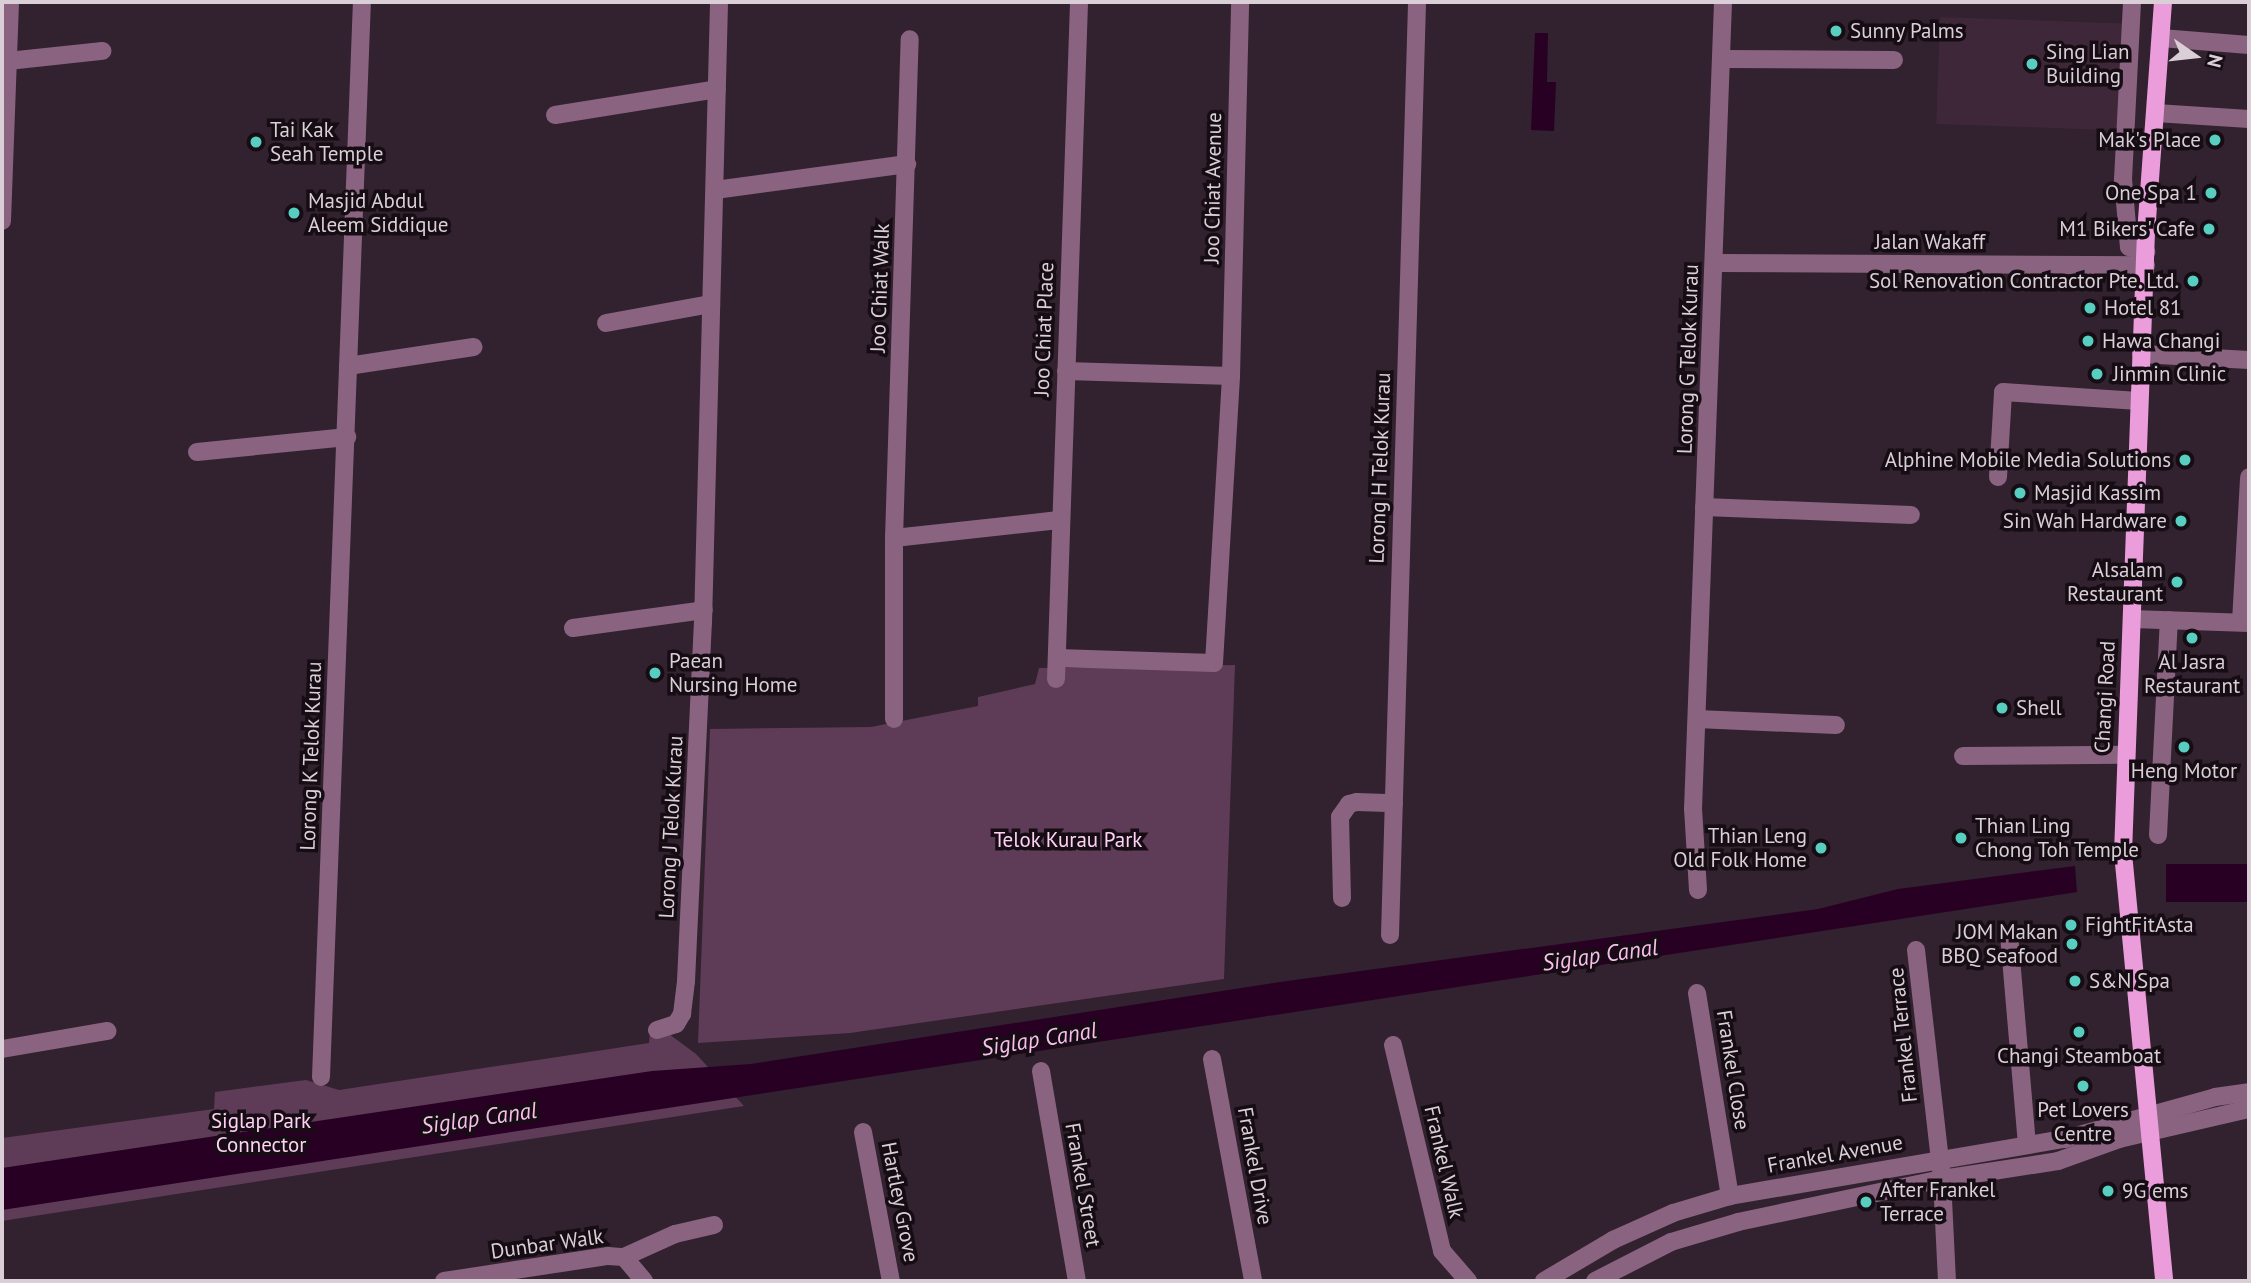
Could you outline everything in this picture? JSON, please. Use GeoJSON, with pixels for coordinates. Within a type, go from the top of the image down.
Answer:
{"type":"FeatureCollection","features":[{"type":"Feature","properties":{"kind":"main road","name":"Changi Road"},"geometry":{"type":"LineString","coordinates":[[2163,2],[2141,354],[2123,853],[2164,1281]]}},
{"type":"Feature","properties":{"kind":"street"},"geometry":{"type":"LineString","coordinates":[[2,221],[10,2]]}},
{"type":"Feature","properties":{"kind":"street","name":"Lorong K Telok Kurau"},"geometry":{"type":"LineString","coordinates":[[321,1077],[328,711],[347,437],[362,2]]}},
{"type":"Feature","properties":{"kind":"street","name":"Lorong J Telok Kurau"},"geometry":{"type":"LineString","coordinates":[[657,1030],[676,1024],[685,1000],[704,610],[719,2]]}},
{"type":"Feature","properties":{"kind":"street","name":"Joo Chiat Place"},"geometry":{"type":"LineString","coordinates":[[1079,2],[1059,520],[1056,668],[1214,663]]}},
{"type":"Feature","properties":{"kind":"street","name":"Joo Chiat Avenue"},"geometry":{"type":"LineString","coordinates":[[1214,663],[1231,376],[1240,2]]}},
{"type":"Feature","properties":{"kind":"street","name":"Lorong H Telok Kurau"},"geometry":{"type":"LineString","coordinates":[[1390,935],[1417,2]]}},
{"type":"Feature","properties":{"kind":"street","name":"Lorong G Telok Kurau"},"geometry":{"type":"LineString","coordinates":[[1698,890],[1693,809],[1723,2]]}},
{"type":"Feature","properties":{"kind":"street"},"geometry":{"type":"LineString","coordinates":[[2132,2],[2123,179],[2129,247],[2146,259]]}},
{"type":"Feature","properties":{"kind":"street"},"geometry":{"type":"LineString","coordinates":[[2161,38],[2249,45]]}},
{"type":"Feature","properties":{"kind":"street","name":"Joo Chiat Walk"},"geometry":{"type":"LineString","coordinates":[[894,719],[894,538],[910,39]]}},
{"type":"Feature","properties":{"kind":"street"},"geometry":{"type":"LineString","coordinates":[[8,61],[102,51]]}},
{"type":"Feature","properties":{"kind":"street"},"geometry":{"type":"LineString","coordinates":[[1721,59],[1894,60]]}},
{"type":"Feature","properties":{"kind":"street"},"geometry":{"type":"LineString","coordinates":[[555,115],[717,89]]}},
{"type":"Feature","properties":{"kind":"street"},"geometry":{"type":"LineString","coordinates":[[2156,113],[2249,119]]}},
{"type":"Feature","properties":{"kind":"street"},"geometry":{"type":"LineString","coordinates":[[715,190],[907,164]]}},
{"type":"Feature","properties":{"kind":"street","name":"Jalan Wakaff"},"geometry":{"type":"LineString","coordinates":[[1715,264],[2146,259]]}},
{"type":"Feature","properties":{"kind":"street"},"geometry":{"type":"LineString","coordinates":[[606,323],[711,304]]}},
{"type":"Feature","properties":{"kind":"street"},"geometry":{"type":"LineString","coordinates":[[348,366],[474,346]]}},
{"type":"Feature","properties":{"kind":"street"},"geometry":{"type":"LineString","coordinates":[[2141,354],[2249,360]]}},
{"type":"Feature","properties":{"kind":"street"},"geometry":{"type":"LineString","coordinates":[[1066,371],[1231,376]]}},
{"type":"Feature","properties":{"kind":"street"},"geometry":{"type":"LineString","coordinates":[[1998,477],[2003,392],[2139,401]]}},
{"type":"Feature","properties":{"kind":"street"},"geometry":{"type":"LineString","coordinates":[[197,452],[347,437]]}},
{"type":"Feature","properties":{"kind":"street"},"geometry":{"type":"LineString","coordinates":[[2132,619],[2245,622],[2249,477]]}},
{"type":"Feature","properties":{"kind":"street"},"geometry":{"type":"LineString","coordinates":[[1704,507],[1911,515]]}},
{"type":"Feature","properties":{"kind":"street"},"geometry":{"type":"LineString","coordinates":[[894,538],[1059,520]]}},
{"type":"Feature","properties":{"kind":"street"},"geometry":{"type":"LineString","coordinates":[[573,628],[704,610]]}},
{"type":"Feature","properties":{"kind":"street"},"geometry":{"type":"LineString","coordinates":[[2158,835],[2169,620]]}},
{"type":"Feature","properties":{"kind":"street"},"geometry":{"type":"LineString","coordinates":[[1697,719],[1836,725]]}},
{"type":"Feature","properties":{"kind":"street"},"geometry":{"type":"LineString","coordinates":[[1963,756],[2125,755]]}},
{"type":"Feature","properties":{"kind":"street"},"geometry":{"type":"LineString","coordinates":[[1342,898],[1340,817],[1349,804],[1394,803]]}},
{"type":"Feature","properties":{"kind":"street"},"geometry":{"type":"LineString","coordinates":[[2009,935],[2027,1143]]}},
{"type":"Feature","properties":{"kind":"street","name":"Frankel Terrace"},"geometry":{"type":"LineString","coordinates":[[1916,950],[1942,1179],[1947,1281]]}},
{"type":"Feature","properties":{"kind":"street","name":"Frankel Close"},"geometry":{"type":"LineString","coordinates":[[1697,993],[1730,1196]]}},
{"type":"Feature","properties":{"kind":"street"},"geometry":{"type":"LineString","coordinates":[[2,1049],[107,1031]]}},
{"type":"Feature","properties":{"kind":"street","name":"Frankel Walk"},"geometry":{"type":"LineString","coordinates":[[1393,1045],[1442,1251],[1468,1281]]}},
{"type":"Feature","properties":{"kind":"street","name":"Frankel Drive"},"geometry":{"type":"LineString","coordinates":[[1212,1059],[1253,1281]]}},
{"type":"Feature","properties":{"kind":"street","name":"Frankel Street"},"geometry":{"type":"LineString","coordinates":[[1041,1071],[1077,1281]]}},
{"type":"Feature","properties":{"kind":"street"},"geometry":{"type":"LineString","coordinates":[[1595,1281],[1671,1242],[1724,1226],[1942,1179],[2058,1161],[2150,1124],[2249,1093]]}},
{"type":"Feature","properties":{"kind":"street"},"geometry":{"type":"LineString","coordinates":[[2150,1124],[2249,1109]]}},
{"type":"Feature","properties":{"kind":"street","name":"Frankel Avenue"},"geometry":{"type":"LineString","coordinates":[[1544,1281],[1613,1240],[1672,1213],[1730,1196],[2150,1124]]}},
{"type":"Feature","properties":{"kind":"street","name":"Hartley Grove"},"geometry":{"type":"LineString","coordinates":[[863,1132],[891,1281]]}},
{"type":"Feature","properties":{"kind":"street"},"geometry":{"type":"LineString","coordinates":[[624,1257],[675,1234],[714,1225]]}},
{"type":"Feature","properties":{"kind":"street","name":"Dunbar Walk"},"geometry":{"type":"LineString","coordinates":[[444,1281],[624,1257],[644,1281]]}},
{"type":"Feature","properties":{"kind":"shaded area"},"geometry":{"type":"Polygon","coordinates":[[[1940,17],[2125,23],[2121,130],[1936,124],[1940,17]]]}},
{"type":"Feature","properties":{"kind":"green space","name":"Telok Kurau Park"},"geometry":{"type":"Polygon","coordinates":[[[1235,665],[1224,979],[850,1033],[698,1043],[710,729],[871,727],[978,706],[978,697],[1035,684],[1039,668],[1235,665]]]}},
{"type":"Feature","properties":{"kind":"green space","name":"Siglap Park Connector"},"geometry":{"type":"Polygon","coordinates":[[[665,1031],[696,1054],[744,1106],[2,1221],[2,1138],[214,1109],[215,1092],[306,1080],[339,1090],[649,1043],[650,1033],[665,1031]]]}},
{"type":"Feature","properties":{"kind":"water"},"geometry":{"type":"Polygon","coordinates":[[[1535,33],[1548,33],[1547,82],[1556,82],[1554,131],[1531,130],[1535,33]]]}},
{"type":"Feature","properties":{"kind":"water"},"geometry":{"type":"Polygon","coordinates":[[[2166,864],[2249,864],[2249,902],[2166,902],[2166,864]]]}},
{"type":"Feature","properties":{"kind":"water","name":"Siglap Canal"},"geometry":{"type":"Polygon","coordinates":[[[2075,866],[2077,892],[2,1210],[2,1168],[652,1071],[751,1064],[1280,982],[1818,909],[1898,889],[2075,866]]]}},
{"type":"Feature","properties":{"kind":"place","name":"Sunny Palms"},"geometry":{"type":"Point","coordinates":[1836,31]}},
{"type":"Feature","properties":{"kind":"place","name":"Sing Lian Building"},"geometry":{"type":"Point","coordinates":[2032,64]}},
{"type":"Feature","properties":{"kind":"place","name":"Mak's Place"},"geometry":{"type":"Point","coordinates":[2215,140]}},
{"type":"Feature","properties":{"kind":"place","name":"Tai Kak Seah Temple"},"geometry":{"type":"Point","coordinates":[256,142]}},
{"type":"Feature","properties":{"kind":"place","name":"One Spa 1"},"geometry":{"type":"Point","coordinates":[2211,193]}},
{"type":"Feature","properties":{"kind":"place","name":"Masjid Abdul Aleem Siddique"},"geometry":{"type":"Point","coordinates":[294,213]}},
{"type":"Feature","properties":{"kind":"place","name":"M1 Bikers' Cafe"},"geometry":{"type":"Point","coordinates":[2209,229]}},
{"type":"Feature","properties":{"kind":"place","name":"Sol Renovation Contractor Pte. Ltd."},"geometry":{"type":"Point","coordinates":[2193,281]}},
{"type":"Feature","properties":{"kind":"place","name":"Hotel 81"},"geometry":{"type":"Point","coordinates":[2090,308]}},
{"type":"Feature","properties":{"kind":"place","name":"Hawa Changi"},"geometry":{"type":"Point","coordinates":[2088,341]}},
{"type":"Feature","properties":{"kind":"place","name":"Jinmin Clinic"},"geometry":{"type":"Point","coordinates":[2097,374]}},
{"type":"Feature","properties":{"kind":"place","name":"Alphine Mobile Media Solutions"},"geometry":{"type":"Point","coordinates":[2185,460]}},
{"type":"Feature","properties":{"kind":"place","name":"Masjid Kassim"},"geometry":{"type":"Point","coordinates":[2020,493]}},
{"type":"Feature","properties":{"kind":"place","name":"Sin Wah Hardware"},"geometry":{"type":"Point","coordinates":[2181,521]}},
{"type":"Feature","properties":{"kind":"place","name":"Alsalam Restaurant"},"geometry":{"type":"Point","coordinates":[2177,582]}},
{"type":"Feature","properties":{"kind":"place","name":"Al Jasra Restaurant"},"geometry":{"type":"Point","coordinates":[2192,638]}},
{"type":"Feature","properties":{"kind":"place","name":"Paean Nursing Home"},"geometry":{"type":"Point","coordinates":[655,673]}},
{"type":"Feature","properties":{"kind":"place","name":"Shell"},"geometry":{"type":"Point","coordinates":[2002,708]}},
{"type":"Feature","properties":{"kind":"place","name":"Heng Motor"},"geometry":{"type":"Point","coordinates":[2184,747]}},
{"type":"Feature","properties":{"kind":"place","name":"Thian Ling Chong Toh Temple"},"geometry":{"type":"Point","coordinates":[1961,838]}},
{"type":"Feature","properties":{"kind":"place","name":"Thian Leng Old Folk Home"},"geometry":{"type":"Point","coordinates":[1821,848]}},
{"type":"Feature","properties":{"kind":"place","name":"FightFitAsta"},"geometry":{"type":"Point","coordinates":[2071,925]}},
{"type":"Feature","properties":{"kind":"place","name":"JOM Makan BBQ Seafood"},"geometry":{"type":"Point","coordinates":[2072,944]}},
{"type":"Feature","properties":{"kind":"place","name":"S&N Spa"},"geometry":{"type":"Point","coordinates":[2075,981]}},
{"type":"Feature","properties":{"kind":"place","name":"Changi Steamboat"},"geometry":{"type":"Point","coordinates":[2079,1032]}},
{"type":"Feature","properties":{"kind":"place","name":"Pet Lovers Centre"},"geometry":{"type":"Point","coordinates":[2083,1086]}},
{"type":"Feature","properties":{"kind":"place","name":"9G ems"},"geometry":{"type":"Point","coordinates":[2108,1191]}},
{"type":"Feature","properties":{"kind":"place","name":"After Frankel Terrace"},"geometry":{"type":"Point","coordinates":[1866,1202]}}]}
